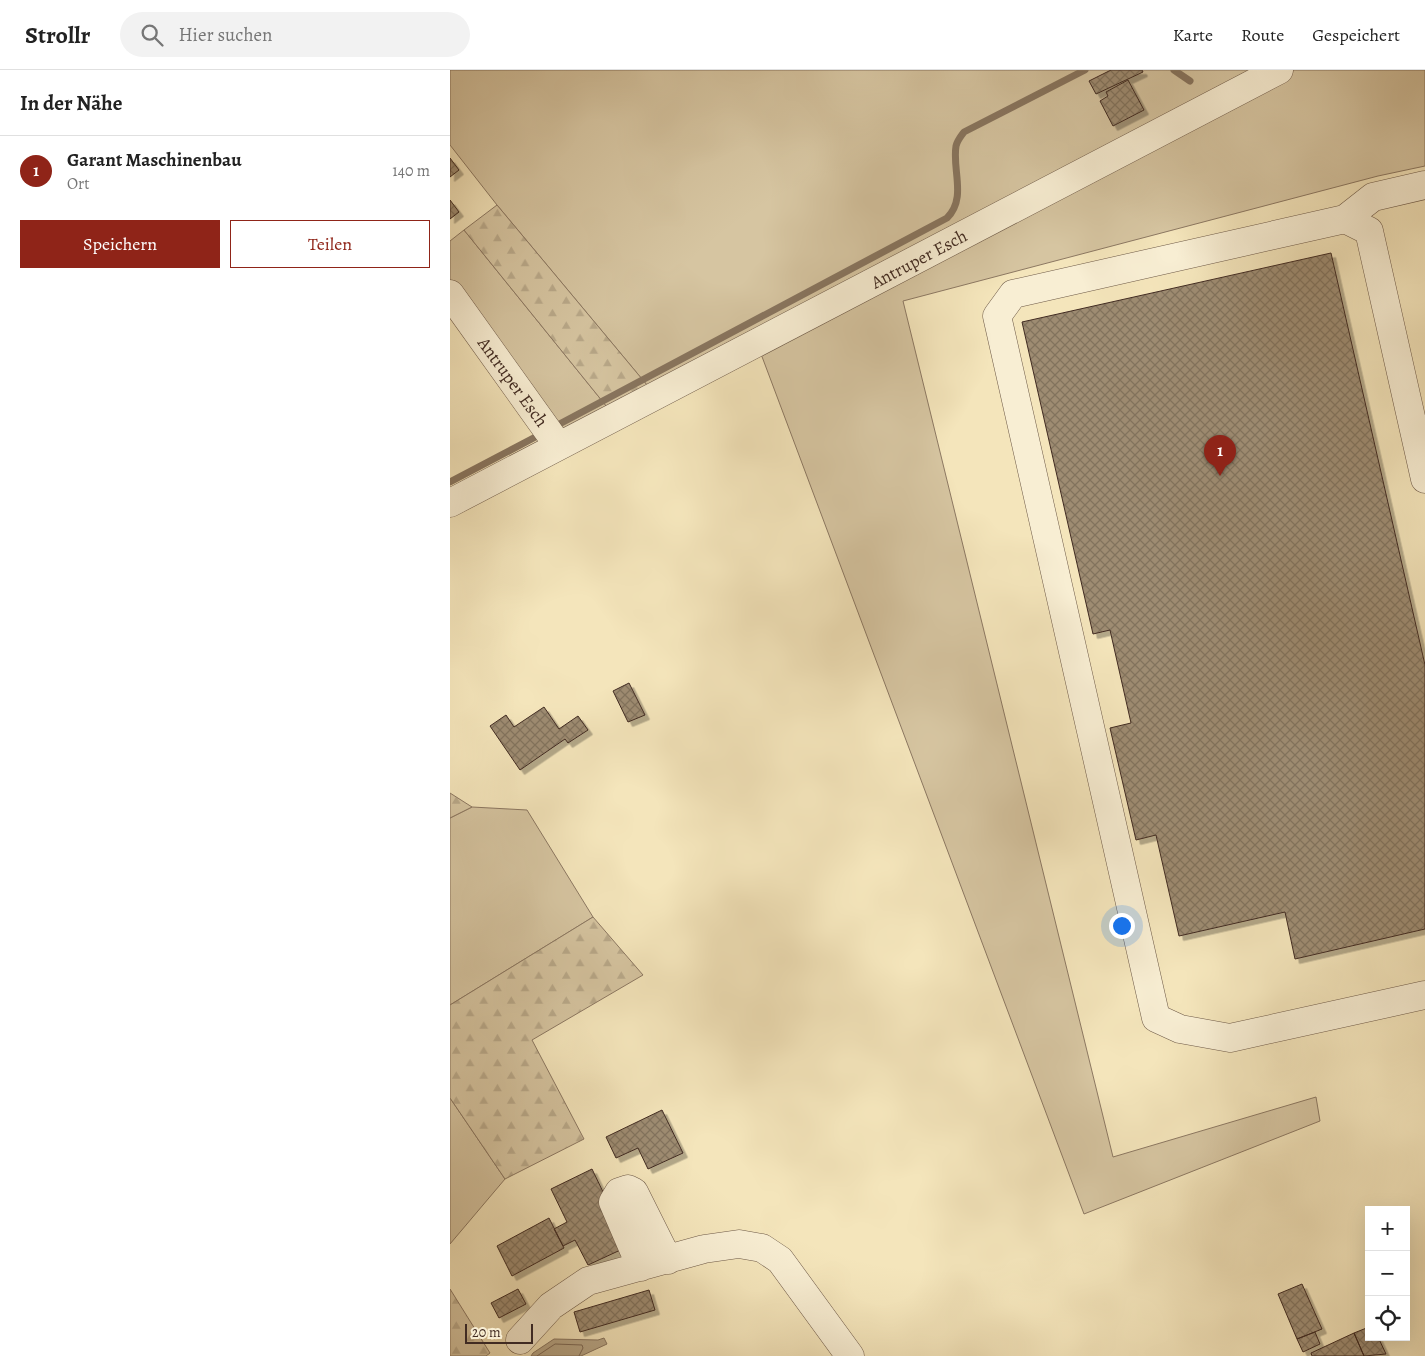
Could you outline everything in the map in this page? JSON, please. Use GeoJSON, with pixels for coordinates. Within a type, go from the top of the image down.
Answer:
{"type":"FeatureCollection","features":[{"type":"Feature","properties":{"kind":"street","name":"Antruper Esch"},"geometry":{"type":"LineString","coordinates":[[450,502],[1279,70]]}},
{"type":"Feature","properties":{"kind":"street"},"geometry":{"type":"LineString","coordinates":[[1425,185],[1373,196],[1345,219],[1012,294],[997,316],[1156,1018],[1180,1029],[1230,1038],[1425,995]]}},
{"type":"Feature","properties":{"kind":"street"},"geometry":{"type":"LineString","coordinates":[[1345,219],[1369,231],[1425,479]]}},
{"type":"Feature","properties":{"kind":"street","name":"Antruper Esch"},"geometry":{"type":"LineString","coordinates":[[450,294],[558,446]]}},
{"type":"Feature","properties":{"kind":"street"},"geometry":{"type":"LineString","coordinates":[[641,1267],[612,1202],[619,1192],[628,1189],[634,1192],[668,1260]]}},
{"type":"Feature","properties":{"kind":"street"},"geometry":{"type":"LineString","coordinates":[[520,1340],[551,1306],[588,1281],[704,1249],[740,1244],[762,1248],[780,1260],[850,1356]]}},
{"type":"Feature","properties":{"kind":"green space"},"geometry":{"type":"Polygon","coordinates":[[[450,70],[1425,70],[1425,166],[1378,176],[903,301],[1113,1157],[1316,1097],[1320,1121],[1084,1214],[752,330],[647,385],[497,205],[450,145],[450,70]]]}},
{"type":"Feature","properties":{"kind":"green space"},"geometry":{"type":"Polygon","coordinates":[[[497,205],[647,385],[607,407],[464,230],[497,205]]]}},
{"type":"Feature","properties":{"kind":"green space"},"geometry":{"type":"Polygon","coordinates":[[[464,230],[607,407],[542,443],[450,315],[450,241],[464,230]]]}},
{"type":"Feature","properties":{"kind":"green space"},"geometry":{"type":"Polygon","coordinates":[[[450,793],[472,807],[450,818],[450,793]]]}},
{"type":"Feature","properties":{"kind":"green space"},"geometry":{"type":"Polygon","coordinates":[[[472,807],[527,810],[593,917],[450,1005],[450,818],[472,807]]]}},
{"type":"Feature","properties":{"kind":"green space"},"geometry":{"type":"Polygon","coordinates":[[[593,917],[643,975],[532,1040],[584,1139],[505,1179],[450,1098],[450,1005],[593,917]]]}},
{"type":"Feature","properties":{"kind":"green space"},"geometry":{"type":"Polygon","coordinates":[[[450,1098],[505,1179],[450,1244],[450,1098]]]}},
{"type":"Feature","properties":{"kind":"green space"},"geometry":{"type":"Polygon","coordinates":[[[450,1289],[490,1353],[486,1356],[450,1356],[450,1289]]]}},
{"type":"Feature","properties":{"kind":"water"},"geometry":{"type":"Polygon","coordinates":[[[604,1338],[607,1344],[581,1356],[531,1356],[554,1339],[598,1340],[604,1338]]]}},
{"type":"Feature","properties":{"kind":"building"},"geometry":{"type":"Polygon","coordinates":[[[1111,70],[1142,70],[1143,72],[1096,94],[1089,81],[1111,70]]]}},
{"type":"Feature","properties":{"kind":"building"},"geometry":{"type":"Polygon","coordinates":[[[1128,80],[1144,110],[1113,126],[1100,101],[1108,96],[1106,92],[1128,80]]]}},
{"type":"Feature","properties":{"kind":"building"},"geometry":{"type":"Polygon","coordinates":[[[450,158],[459,170],[450,177],[450,158]]]}},
{"type":"Feature","properties":{"kind":"building"},"geometry":{"type":"Polygon","coordinates":[[[450,200],[459,212],[450,219],[450,200]]]}},
{"type":"Feature","properties":{"kind":"building"},"geometry":{"type":"Polygon","coordinates":[[[1331,253],[1425,665],[1425,929],[1295,959],[1285,912],[1179,936],[1156,835],[1136,840],[1110,728],[1131,723],[1110,630],[1093,634],[1022,322],[1331,253]]]}},
{"type":"Feature","properties":{"kind":"building"},"geometry":{"type":"Polygon","coordinates":[[[629,683],[645,715],[628,722],[613,691],[629,683]]]}},
{"type":"Feature","properties":{"kind":"building"},"geometry":{"type":"Polygon","coordinates":[[[544,707],[559,729],[578,716],[588,730],[568,743],[565,739],[520,770],[490,726],[506,715],[514,727],[544,707]]]}},
{"type":"Feature","properties":{"kind":"building"},"geometry":{"type":"Polygon","coordinates":[[[662,1110],[683,1153],[648,1169],[638,1148],[616,1158],[606,1137],[662,1110]]]}},
{"type":"Feature","properties":{"kind":"building"},"geometry":{"type":"Polygon","coordinates":[[[592,1169],[629,1246],[588,1265],[575,1240],[563,1246],[554,1229],[567,1222],[551,1189],[592,1169]]]}},
{"type":"Feature","properties":{"kind":"building"},"geometry":{"type":"Polygon","coordinates":[[[549,1218],[564,1248],[512,1276],[497,1246],[549,1218]]]}},
{"type":"Feature","properties":{"kind":"building"},"geometry":{"type":"Polygon","coordinates":[[[1302,1284],[1322,1329],[1297,1339],[1278,1294],[1302,1284]]]}},
{"type":"Feature","properties":{"kind":"building"},"geometry":{"type":"Polygon","coordinates":[[[518,1289],[526,1304],[499,1318],[491,1303],[518,1289]]]}},
{"type":"Feature","properties":{"kind":"building"},"geometry":{"type":"Polygon","coordinates":[[[649,1290],[655,1310],[580,1332],[574,1312],[649,1290]]]}},
{"type":"Feature","properties":{"kind":"building"},"geometry":{"type":"Polygon","coordinates":[[[1365,1329],[1365,1341],[1380,1341],[1386,1354],[1364,1356],[1354,1333],[1365,1329]]]}},
{"type":"Feature","properties":{"kind":"building"},"geometry":{"type":"Polygon","coordinates":[[[1315,1332],[1320,1344],[1303,1352],[1297,1339],[1315,1332]]]}},
{"type":"Feature","properties":{"kind":"building"},"geometry":{"type":"Polygon","coordinates":[[[1354,1333],[1364,1356],[1312,1356],[1311,1353],[1354,1333]]]}},
{"type":"Feature","properties":{"kind":"waterway"},"geometry":{"type":"LineString","coordinates":[[552,428],[947,218],[953,210],[958,193],[955,155],[958,140],[964,132],[1085,70]]}},
{"type":"Feature","properties":{"kind":"waterway"},"geometry":{"type":"LineString","coordinates":[[1174,70],[1190,81]]}},
{"type":"Feature","properties":{"kind":"waterway"},"geometry":{"type":"LineString","coordinates":[[450,482],[543,433]]}},
{"type":"Feature","properties":{"kind":"place","name":"Garant Maschinenbau"},"geometry":{"type":"Point","coordinates":[1220,476]}}]}
